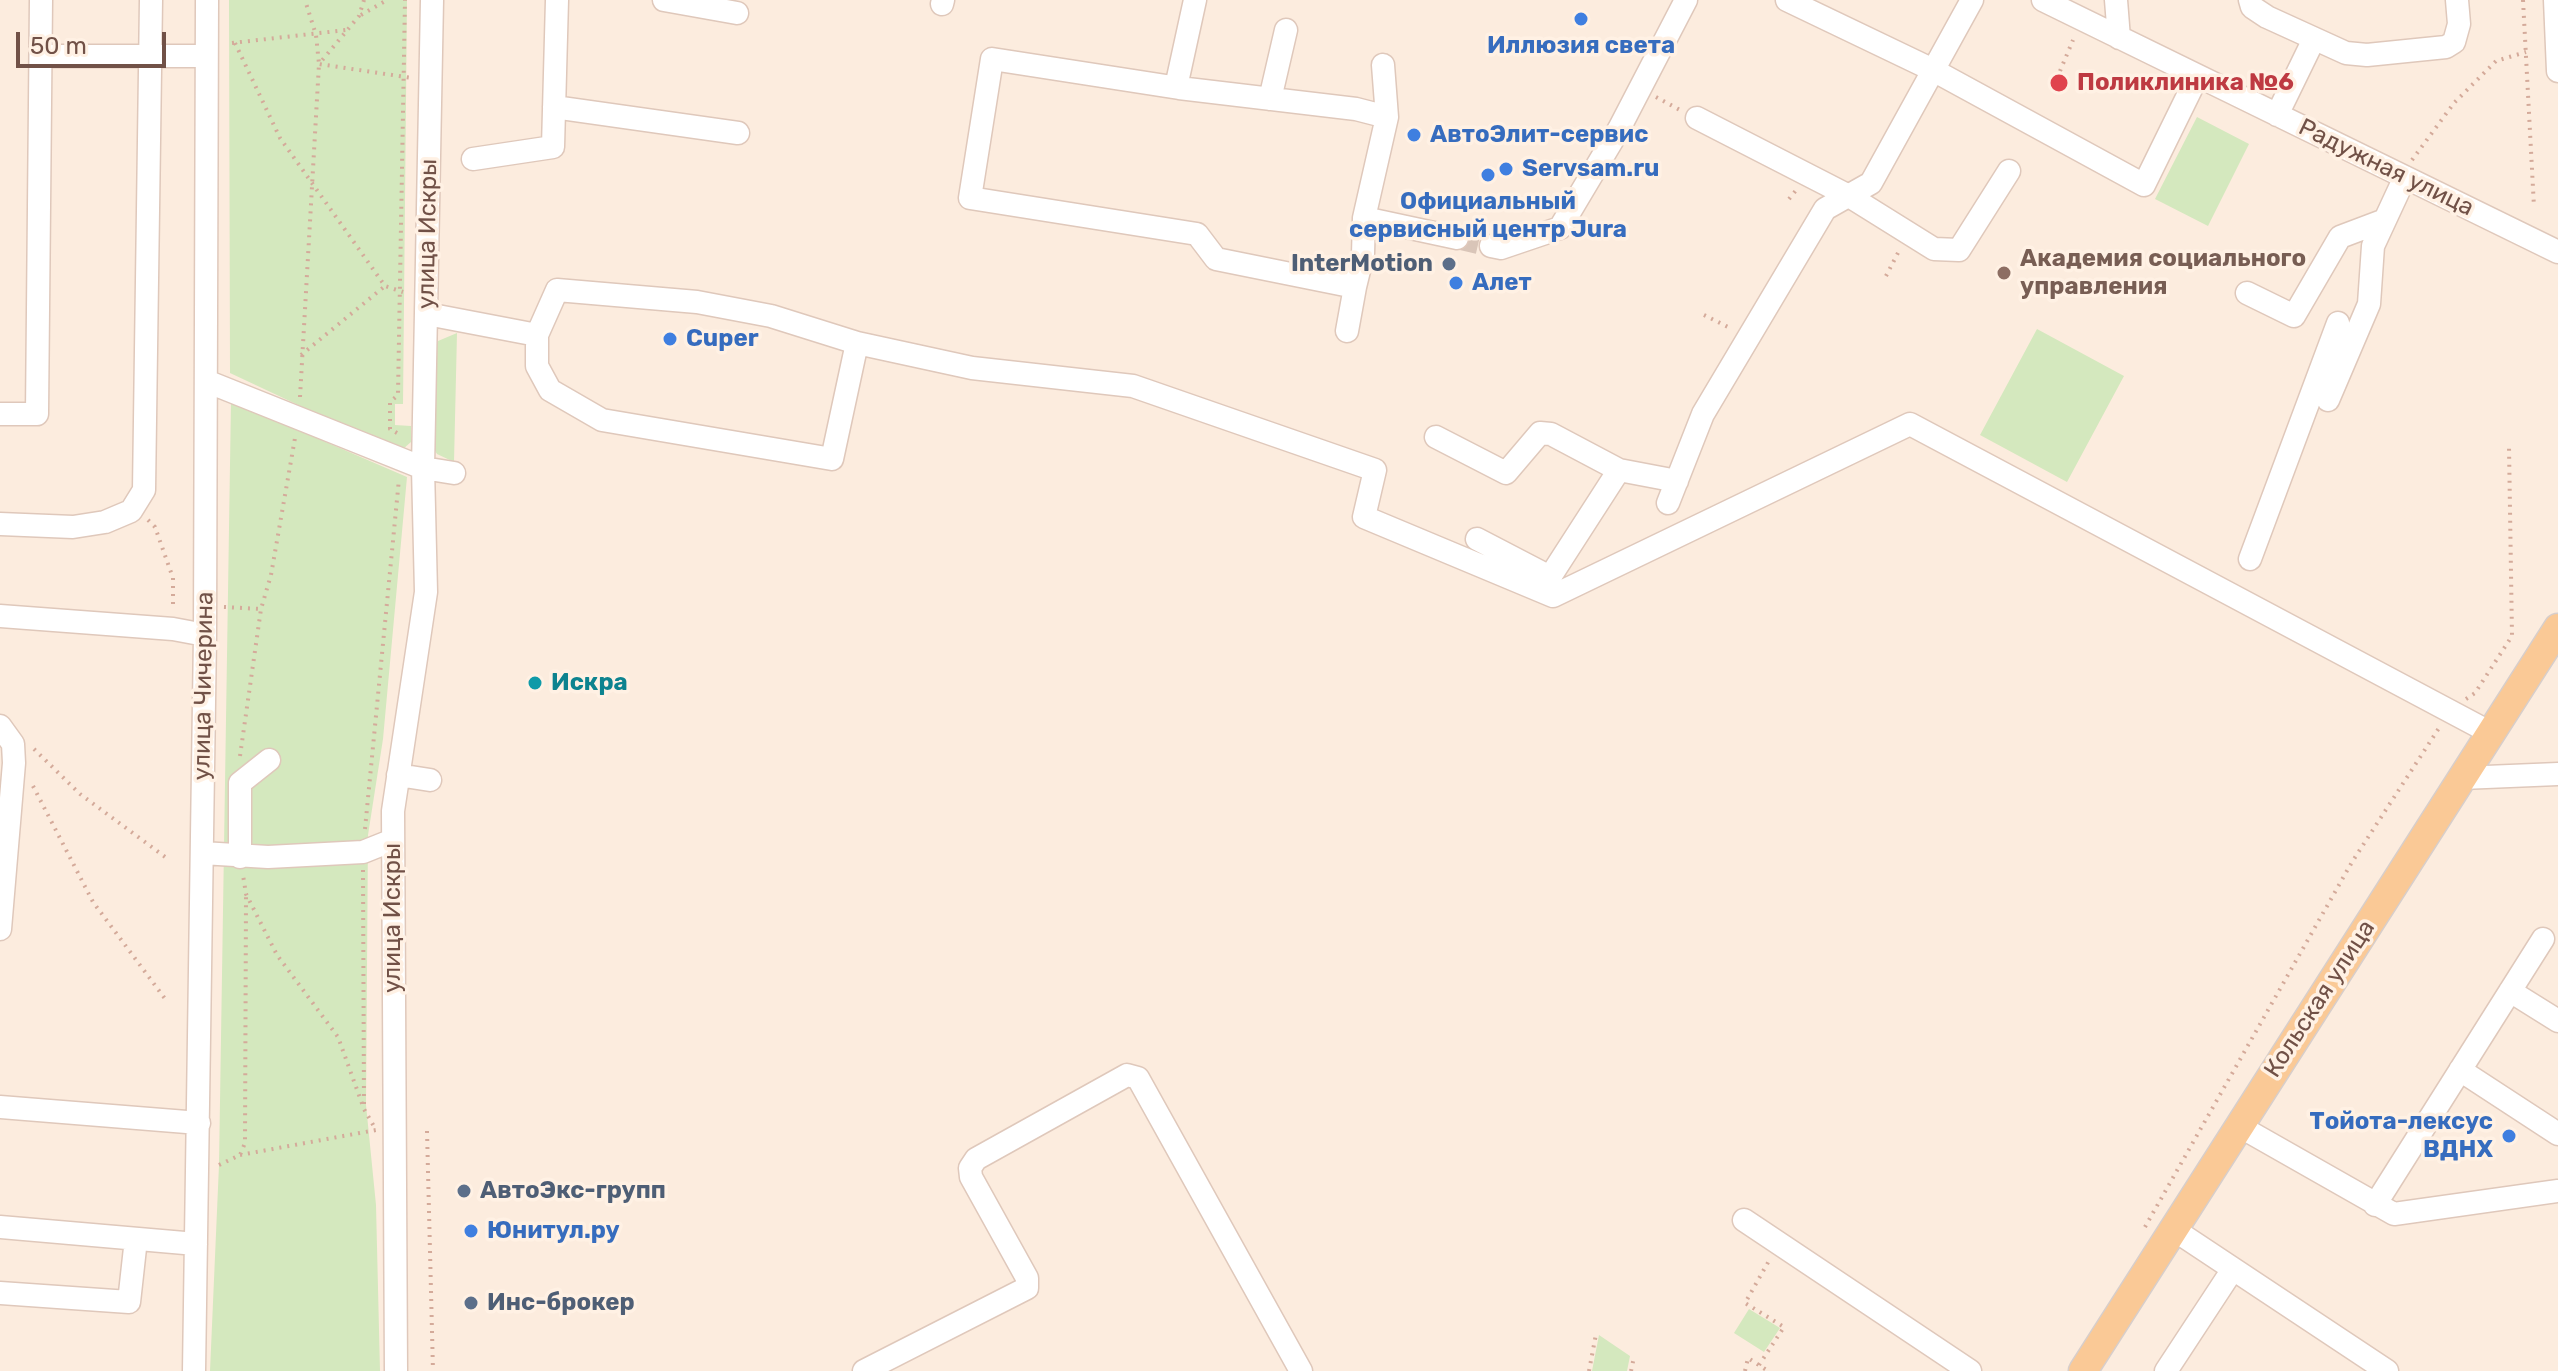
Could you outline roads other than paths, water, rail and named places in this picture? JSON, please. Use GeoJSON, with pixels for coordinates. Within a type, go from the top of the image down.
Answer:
{"type":"FeatureCollection","features":[{"type":"Feature","properties":{"kind":"main road","name":"Кольская улица"},"geometry":{"type":"LineString","coordinates":[[2083,1371],[2558,628]]}},
{"type":"Feature","properties":{"kind":"street"},"geometry":{"type":"LineString","coordinates":[[0,414],[37,414],[41,0]]}},
{"type":"Feature","properties":{"kind":"street"},"geometry":{"type":"LineString","coordinates":[[0,524],[73,527],[105,522],[134,507],[144,490],[151,0]]}},
{"type":"Feature","properties":{"kind":"street","name":"улица Чичерина"},"geometry":{"type":"LineString","coordinates":[[194,1371],[205,635],[207,0]]}},
{"type":"Feature","properties":{"kind":"street","name":"улица Искры"},"geometry":{"type":"LineString","coordinates":[[396,1371],[393,840],[398,775],[426,592],[423,468],[432,0]]}},
{"type":"Feature","properties":{"kind":"street"},"geometry":{"type":"LineString","coordinates":[[473,159],[553,147],[557,0]]}},
{"type":"Feature","properties":{"kind":"street"},"geometry":{"type":"LineString","coordinates":[[664,0],[696,3],[737,13]]}},
{"type":"Feature","properties":{"kind":"street"},"geometry":{"type":"LineString","coordinates":[[1176,87],[1195,0]]}},
{"type":"Feature","properties":{"kind":"street"},"geometry":{"type":"LineString","coordinates":[[1491,246],[1501,248],[1560,228],[1640,89],[1686,0]]}},
{"type":"Feature","properties":{"kind":"street"},"geometry":{"type":"LineString","coordinates":[[1787,0],[1933,70],[2144,185],[2197,77]]}},
{"type":"Feature","properties":{"kind":"street"},"geometry":{"type":"LineString","coordinates":[[1668,503],[1703,414],[1825,209],[1871,183],[1972,0]]}},
{"type":"Feature","properties":{"kind":"street","name":"Радужная улица"},"geometry":{"type":"LineString","coordinates":[[2043,0],[2277,115],[2408,170],[2558,252]]}},
{"type":"Feature","properties":{"kind":"street"},"geometry":{"type":"LineString","coordinates":[[2116,0],[2119,38]]}},
{"type":"Feature","properties":{"kind":"street"},"geometry":{"type":"LineString","coordinates":[[2250,0],[2252,7],[2267,17],[2314,39],[2357,54],[2446,47],[2454,42],[2459,24],[2457,0]]}},
{"type":"Feature","properties":{"kind":"street"},"geometry":{"type":"LineString","coordinates":[[2555,0],[2558,71]]}},
{"type":"Feature","properties":{"kind":"street"},"geometry":{"type":"LineString","coordinates":[[1270,99],[1286,30]]}},
{"type":"Feature","properties":{"kind":"street"},"geometry":{"type":"LineString","coordinates":[[2277,115],[2314,39]]}},
{"type":"Feature","properties":{"kind":"street"},"geometry":{"type":"LineString","coordinates":[[41,56],[206,56]]}},
{"type":"Feature","properties":{"kind":"street"},"geometry":{"type":"LineString","coordinates":[[1355,287],[1216,259],[1197,234],[970,198],[992,59],[1387,117]]}},
{"type":"Feature","properties":{"kind":"street"},"geometry":{"type":"LineString","coordinates":[[1347,331],[1363,254],[1364,218],[1387,117],[1383,65]]}},
{"type":"Feature","properties":{"kind":"street"},"geometry":{"type":"LineString","coordinates":[[554,107],[738,133]]}},
{"type":"Feature","properties":{"kind":"street"},"geometry":{"type":"LineString","coordinates":[[1697,118],[1849,196],[1934,249],[1959,250],[2009,171]]}},
{"type":"Feature","properties":{"kind":"street"},"geometry":{"type":"LineString","coordinates":[[2328,400],[2369,304],[2373,246],[2408,170]]}},
{"type":"Feature","properties":{"kind":"street"},"geometry":{"type":"LineString","coordinates":[[1364,218],[1457,238]]}},
{"type":"Feature","properties":{"kind":"street"},"geometry":{"type":"LineString","coordinates":[[2247,293],[2294,316],[2340,237],[2385,220]]}},
{"type":"Feature","properties":{"kind":"street"},"geometry":{"type":"LineString","coordinates":[[857,343],[832,459],[602,420],[550,390],[537,366],[537,335],[557,290],[697,302],[771,316],[857,343],[972,368],[1133,386],[1375,470],[1364,517],[1553,596],[1910,424],[2491,733]]}},
{"type":"Feature","properties":{"kind":"street"},"geometry":{"type":"LineString","coordinates":[[427,305],[537,335]]}},
{"type":"Feature","properties":{"kind":"street"},"geometry":{"type":"LineString","coordinates":[[2250,559],[2338,323]]}},
{"type":"Feature","properties":{"kind":"street"},"geometry":{"type":"LineString","coordinates":[[206,381],[400,462],[454,473]]}},
{"type":"Feature","properties":{"kind":"street"},"geometry":{"type":"LineString","coordinates":[[1436,437],[1506,473],[1540,433],[1551,434],[1619,470],[1677,481]]}},
{"type":"Feature","properties":{"kind":"street"},"geometry":{"type":"LineString","coordinates":[[1477,539],[1550,577],[1619,470]]}},
{"type":"Feature","properties":{"kind":"street"},"geometry":{"type":"LineString","coordinates":[[0,616],[173,629],[205,635]]}},
{"type":"Feature","properties":{"kind":"street"},"geometry":{"type":"LineString","coordinates":[[0,929],[14,763],[13,744],[1,727]]}},
{"type":"Feature","properties":{"kind":"street"},"geometry":{"type":"LineString","coordinates":[[240,857],[240,783],[269,760]]}},
{"type":"Feature","properties":{"kind":"street"},"geometry":{"type":"LineString","coordinates":[[2462,778],[2558,774]]}},
{"type":"Feature","properties":{"kind":"street"},"geometry":{"type":"LineString","coordinates":[[398,775],[430,780]]}},
{"type":"Feature","properties":{"kind":"street"},"geometry":{"type":"LineString","coordinates":[[202,853],[240,857],[363,852],[393,840]]}},
{"type":"Feature","properties":{"kind":"street"},"geometry":{"type":"LineString","coordinates":[[2375,1205],[2543,939]]}},
{"type":"Feature","properties":{"kind":"street"},"geometry":{"type":"LineString","coordinates":[[2510,991],[2558,1021]]}},
{"type":"Feature","properties":{"kind":"street"},"geometry":{"type":"LineString","coordinates":[[2460,1070],[2558,1134]]}},
{"type":"Feature","properties":{"kind":"street"},"geometry":{"type":"LineString","coordinates":[[864,1371],[1027,1288],[1027,1278],[971,1177],[970,1168],[976,1159],[1127,1075],[1138,1078],[1301,1371]]}},
{"type":"Feature","properties":{"kind":"street"},"geometry":{"type":"LineString","coordinates":[[0,1107],[199,1123]]}},
{"type":"Feature","properties":{"kind":"street"},"geometry":{"type":"LineString","coordinates":[[2239,1126],[2394,1214],[2558,1191]]}},
{"type":"Feature","properties":{"kind":"street"},"geometry":{"type":"LineString","coordinates":[[1744,1220],[1970,1371]]}},
{"type":"Feature","properties":{"kind":"street"},"geometry":{"type":"LineString","coordinates":[[0,1227],[196,1244]]}},
{"type":"Feature","properties":{"kind":"street"},"geometry":{"type":"LineString","coordinates":[[2173,1229],[2387,1371]]}},
{"type":"Feature","properties":{"kind":"street"},"geometry":{"type":"LineString","coordinates":[[0,1293],[129,1302],[136,1239]]}},
{"type":"Feature","properties":{"kind":"street"},"geometry":{"type":"LineString","coordinates":[[2166,1371],[2233,1269]]}},
{"type":"Feature","properties":{"kind":"tunnel"},"geometry":{"type":"LineString","coordinates":[[1457,238],[1491,246]]}},
{"type":"Feature","properties":{"kind":"place","name":"Иллюзия света"},"geometry":{"type":"Point","coordinates":[1581,19]}},
{"type":"Feature","properties":{"kind":"place","name":"Поликлиника №6"},"geometry":{"type":"Point","coordinates":[2059,83]}},
{"type":"Feature","properties":{"kind":"place","name":"АвтоЭлит-сервис"},"geometry":{"type":"Point","coordinates":[1414,135]}},
{"type":"Feature","properties":{"kind":"place","name":"Servsam.ru"},"geometry":{"type":"Point","coordinates":[1506,169]}},
{"type":"Feature","properties":{"kind":"place","name":"Официальный сервисный центр Jura"},"geometry":{"type":"Point","coordinates":[1488,175]}},
{"type":"Feature","properties":{"kind":"place","name":"InterMotion"},"geometry":{"type":"Point","coordinates":[1449,264]}},
{"type":"Feature","properties":{"kind":"place","name":"Академия социального управления"},"geometry":{"type":"Point","coordinates":[2004,273]}},
{"type":"Feature","properties":{"kind":"place","name":"Алет"},"geometry":{"type":"Point","coordinates":[1456,283]}},
{"type":"Feature","properties":{"kind":"place","name":"Cuper"},"geometry":{"type":"Point","coordinates":[670,339]}},
{"type":"Feature","properties":{"kind":"place","name":"Искра"},"geometry":{"type":"Point","coordinates":[535,683]}},
{"type":"Feature","properties":{"kind":"place","name":"Тойота-лексус ВДНХ"},"geometry":{"type":"Point","coordinates":[2509,1136]}},
{"type":"Feature","properties":{"kind":"place","name":"АвтоЭкс-групп"},"geometry":{"type":"Point","coordinates":[464,1191]}},
{"type":"Feature","properties":{"kind":"place","name":"Юнитул.ру"},"geometry":{"type":"Point","coordinates":[471,1231]}},
{"type":"Feature","properties":{"kind":"place","name":"Инс-брокер"},"geometry":{"type":"Point","coordinates":[471,1303]}}]}
